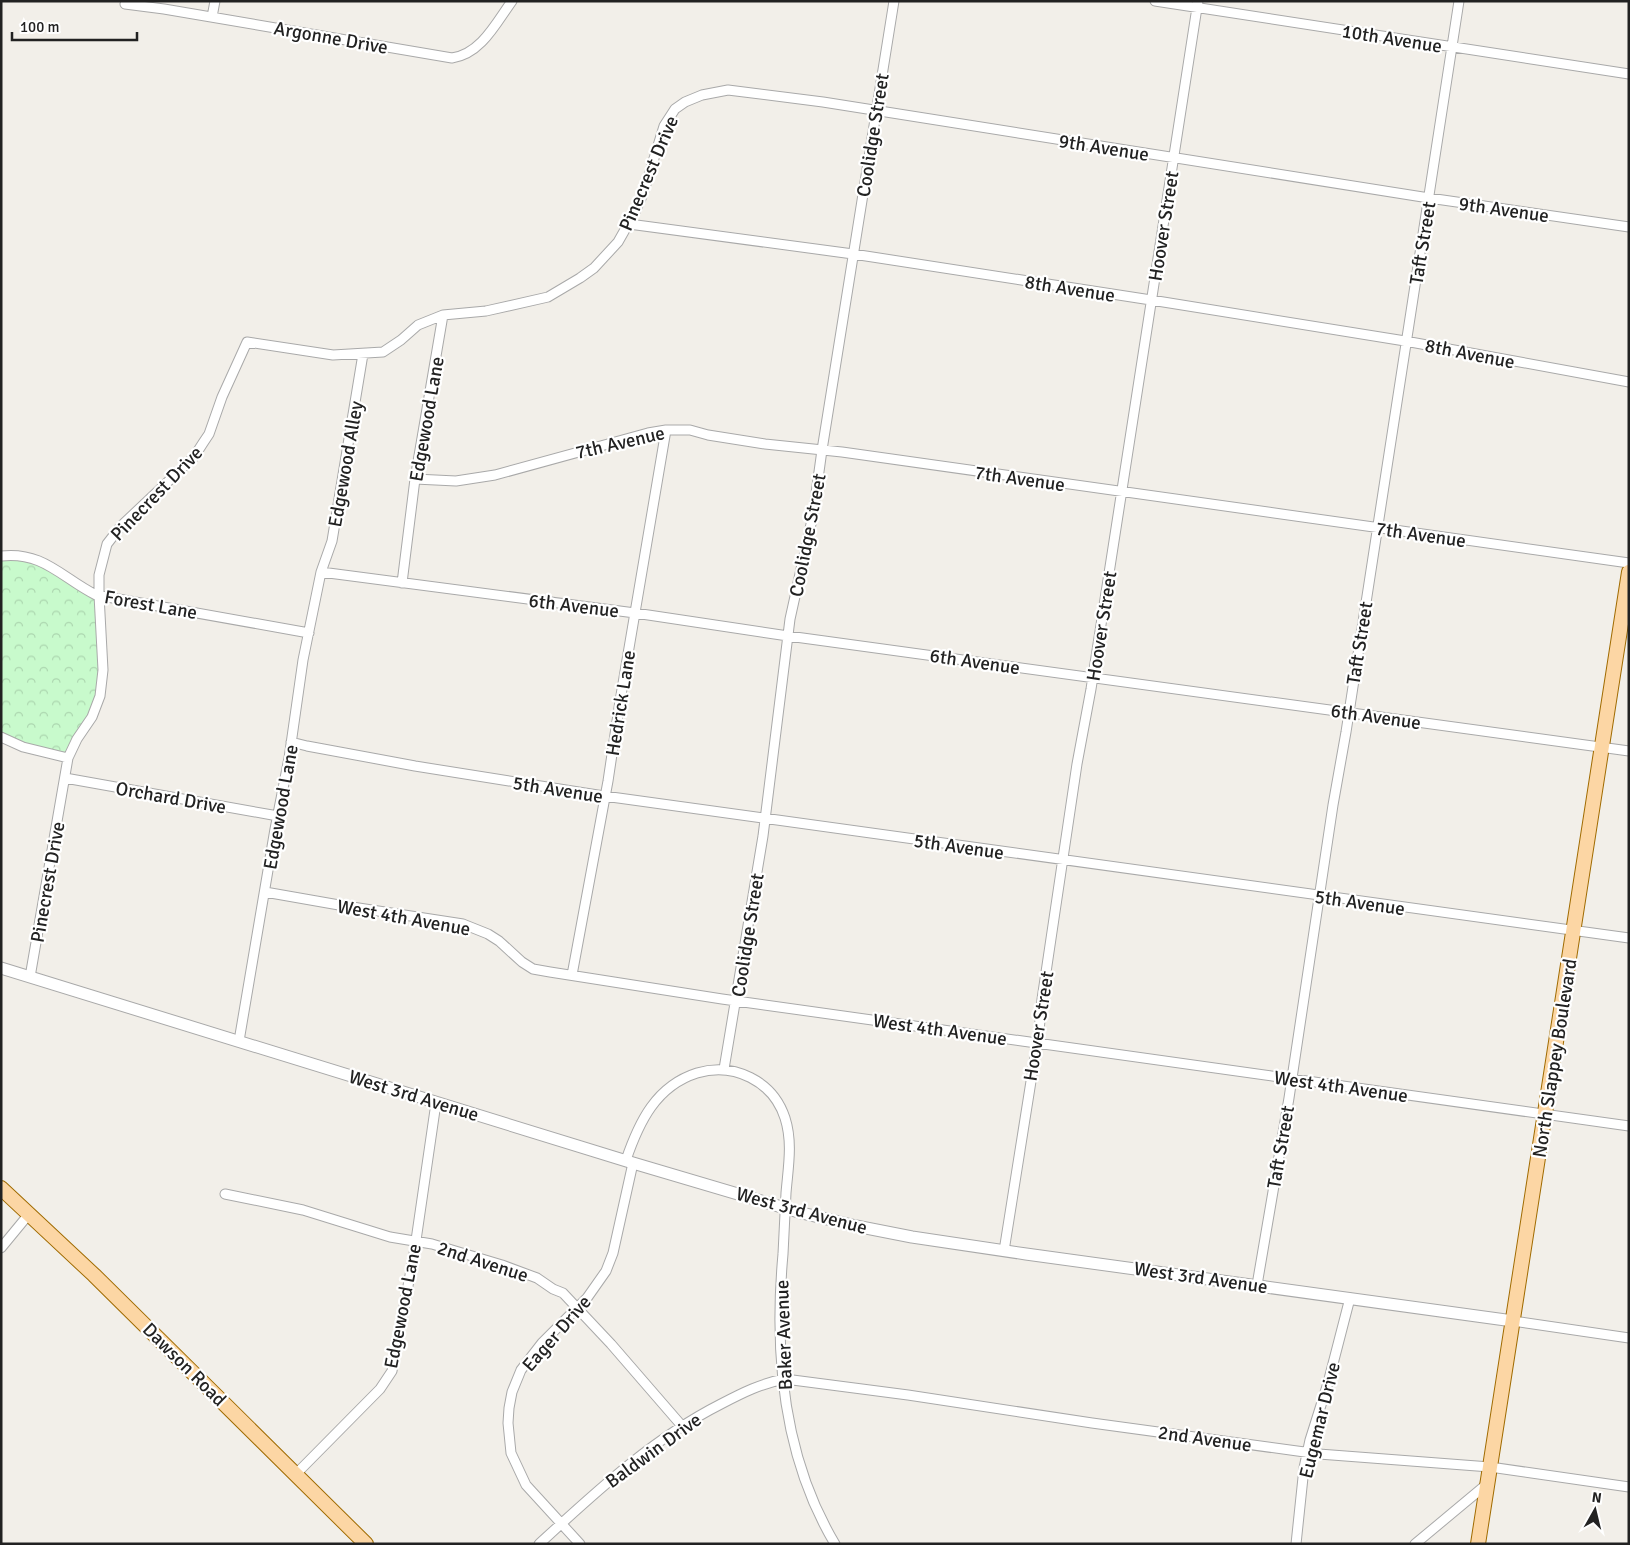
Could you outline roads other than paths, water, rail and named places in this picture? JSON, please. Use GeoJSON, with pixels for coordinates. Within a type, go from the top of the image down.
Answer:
{"type":"FeatureCollection","features":[{"type":"Feature","properties":{"kind":"main road","name":"North Slappey Boulevard"},"geometry":{"type":"LineString","coordinates":[[1478,1544],[1629,572]]}},
{"type":"Feature","properties":{"kind":"main road","name":"Dawson Road"},"geometry":{"type":"LineString","coordinates":[[1,1188],[94,1275],[366,1544]]}},
{"type":"Feature","properties":{"kind":"street"},"geometry":{"type":"LineString","coordinates":[[212,17],[215,1]]}},
{"type":"Feature","properties":{"kind":"street","name":"Argonne Drive"},"geometry":{"type":"LineString","coordinates":[[124,4],[452,58],[469,53],[483,41],[512,1]]}},
{"type":"Feature","properties":{"kind":"street","name":"Coolidge Street"},"geometry":{"type":"LineString","coordinates":[[724,1069],[765,819],[788,636],[813,515],[894,1]]}},
{"type":"Feature","properties":{"kind":"street","name":"10th Avenue"},"geometry":{"type":"LineString","coordinates":[[1155,1],[1198,4],[1451,47],[1629,74]]}},
{"type":"Feature","properties":{"kind":"street","name":"Taft Street"},"geometry":{"type":"LineString","coordinates":[[1257,1285],[1349,712],[1459,1]]}},
{"type":"Feature","properties":{"kind":"street","name":"Hoover Street"},"geometry":{"type":"LineString","coordinates":[[1004,1251],[1038,1042],[1042,999],[1077,764],[1093,677],[1198,4]]}},
{"type":"Feature","properties":{"kind":"street","name":"9th Avenue"},"geometry":{"type":"LineString","coordinates":[[698,96],[728,90],[876,111],[1629,228]]}},
{"type":"Feature","properties":{"kind":"street","name":"Pinecrest Drive"},"geometry":{"type":"LineString","coordinates":[[30,977],[68,758],[77,739],[92,717],[100,696],[103,670],[99,575],[102,559],[109,541],[121,526],[194,457],[203,444],[209,434],[222,397],[247,342],[333,355],[382,352],[418,325],[443,315],[486,311],[548,297],[564,289],[594,268],[618,242],[643,194],[664,126],[675,109],[698,96]]}},
{"type":"Feature","properties":{"kind":"street","name":"8th Avenue"},"geometry":{"type":"LineString","coordinates":[[629,224],[853,254],[1151,300],[1406,341],[1629,382]]}},
{"type":"Feature","properties":{"kind":"street","name":"Edgewood Lane"},"geometry":{"type":"LineString","coordinates":[[402,583],[415,479],[443,315]]}},
{"type":"Feature","properties":{"kind":"street","name":"Edgewood Alley"},"geometry":{"type":"LineString","coordinates":[[321,572],[332,541],[363,354]]}},
{"type":"Feature","properties":{"kind":"street","name":"7th Avenue"},"geometry":{"type":"LineString","coordinates":[[415,479],[456,481],[495,475],[648,433],[666,430],[690,430],[708,435],[765,444],[822,450],[1629,563]]}},
{"type":"Feature","properties":{"kind":"street","name":"Hedrick Lane"},"geometry":{"type":"LineString","coordinates":[[572,975],[666,430]]}},
{"type":"Feature","properties":{"kind":"street","name":"Forest Lane"},"geometry":{"type":"LineString","coordinates":[[1,556],[34,558],[45,562],[78,586],[99,595],[309,633]]}},
{"type":"Feature","properties":{"kind":"street","name":"Edgewood Lane"},"geometry":{"type":"LineString","coordinates":[[239,1041],[266,892],[304,660],[321,572]]}},
{"type":"Feature","properties":{"kind":"street","name":"6th Avenue"},"geometry":{"type":"LineString","coordinates":[[321,572],[635,613],[788,636],[1629,751]]}},
{"type":"Feature","properties":{"kind":"street"},"geometry":{"type":"LineString","coordinates":[[1,737],[23,747],[68,758]]}},
{"type":"Feature","properties":{"kind":"street","name":"5th Avenue"},"geometry":{"type":"LineString","coordinates":[[291,742],[415,766],[604,796],[1629,938]]}},
{"type":"Feature","properties":{"kind":"street","name":"Orchard Drive"},"geometry":{"type":"LineString","coordinates":[[65,778],[278,816]]}},
{"type":"Feature","properties":{"kind":"street","name":"West 4th Avenue"},"geometry":{"type":"LineString","coordinates":[[266,892],[463,924],[488,934],[499,941],[522,962],[534,968],[572,975],[1291,1080],[1629,1126]]}},
{"type":"Feature","properties":{"kind":"street","name":"West 3rd Avenue"},"geometry":{"type":"LineString","coordinates":[[1,968],[630,1162],[786,1208],[856,1226],[912,1237],[1004,1251],[1629,1338]]}},
{"type":"Feature","properties":{"kind":"street","name":"Eager Drive"},"geometry":{"type":"LineString","coordinates":[[580,1544],[526,1485],[511,1452],[508,1423],[512,1392],[521,1370],[542,1343],[587,1298],[606,1271],[613,1253],[630,1162],[643,1119],[669,1086],[698,1073],[724,1069]]}},
{"type":"Feature","properties":{"kind":"street","name":"Baker Avenue"},"geometry":{"type":"LineString","coordinates":[[724,1069],[740,1072],[758,1081],[773,1094],[779,1104],[788,1129],[789,1148],[780,1313],[782,1379],[793,1435],[806,1481],[823,1524],[834,1544]]}},
{"type":"Feature","properties":{"kind":"street","name":"Edgewood Lane"},"geometry":{"type":"LineString","coordinates":[[296,1474],[380,1390],[392,1371],[416,1241],[436,1103]]}},
{"type":"Feature","properties":{"kind":"street","name":"2nd Avenue"},"geometry":{"type":"LineString","coordinates":[[226,1194],[303,1210],[390,1237],[416,1241],[502,1265],[530,1275],[563,1293],[611,1344],[682,1426]]}},
{"type":"Feature","properties":{"kind":"street"},"geometry":{"type":"LineString","coordinates":[[1,1248],[29,1214]]}},
{"type":"Feature","properties":{"kind":"street","name":"Eugemar Drive"},"geometry":{"type":"LineString","coordinates":[[1296,1544],[1307,1452],[1328,1383],[1350,1298]]}},
{"type":"Feature","properties":{"kind":"street","name":"2nd Avenue"},"geometry":{"type":"LineString","coordinates":[[782,1379],[908,1395],[1092,1423],[1307,1452],[1490,1467],[1629,1487]]}},
{"type":"Feature","properties":{"kind":"street","name":"Baldwin Drive"},"geometry":{"type":"LineString","coordinates":[[539,1544],[570,1514],[643,1453],[682,1426],[739,1394],[782,1379]]}},
{"type":"Feature","properties":{"kind":"street"},"geometry":{"type":"LineString","coordinates":[[1415,1544],[1488,1484]]}}]}
